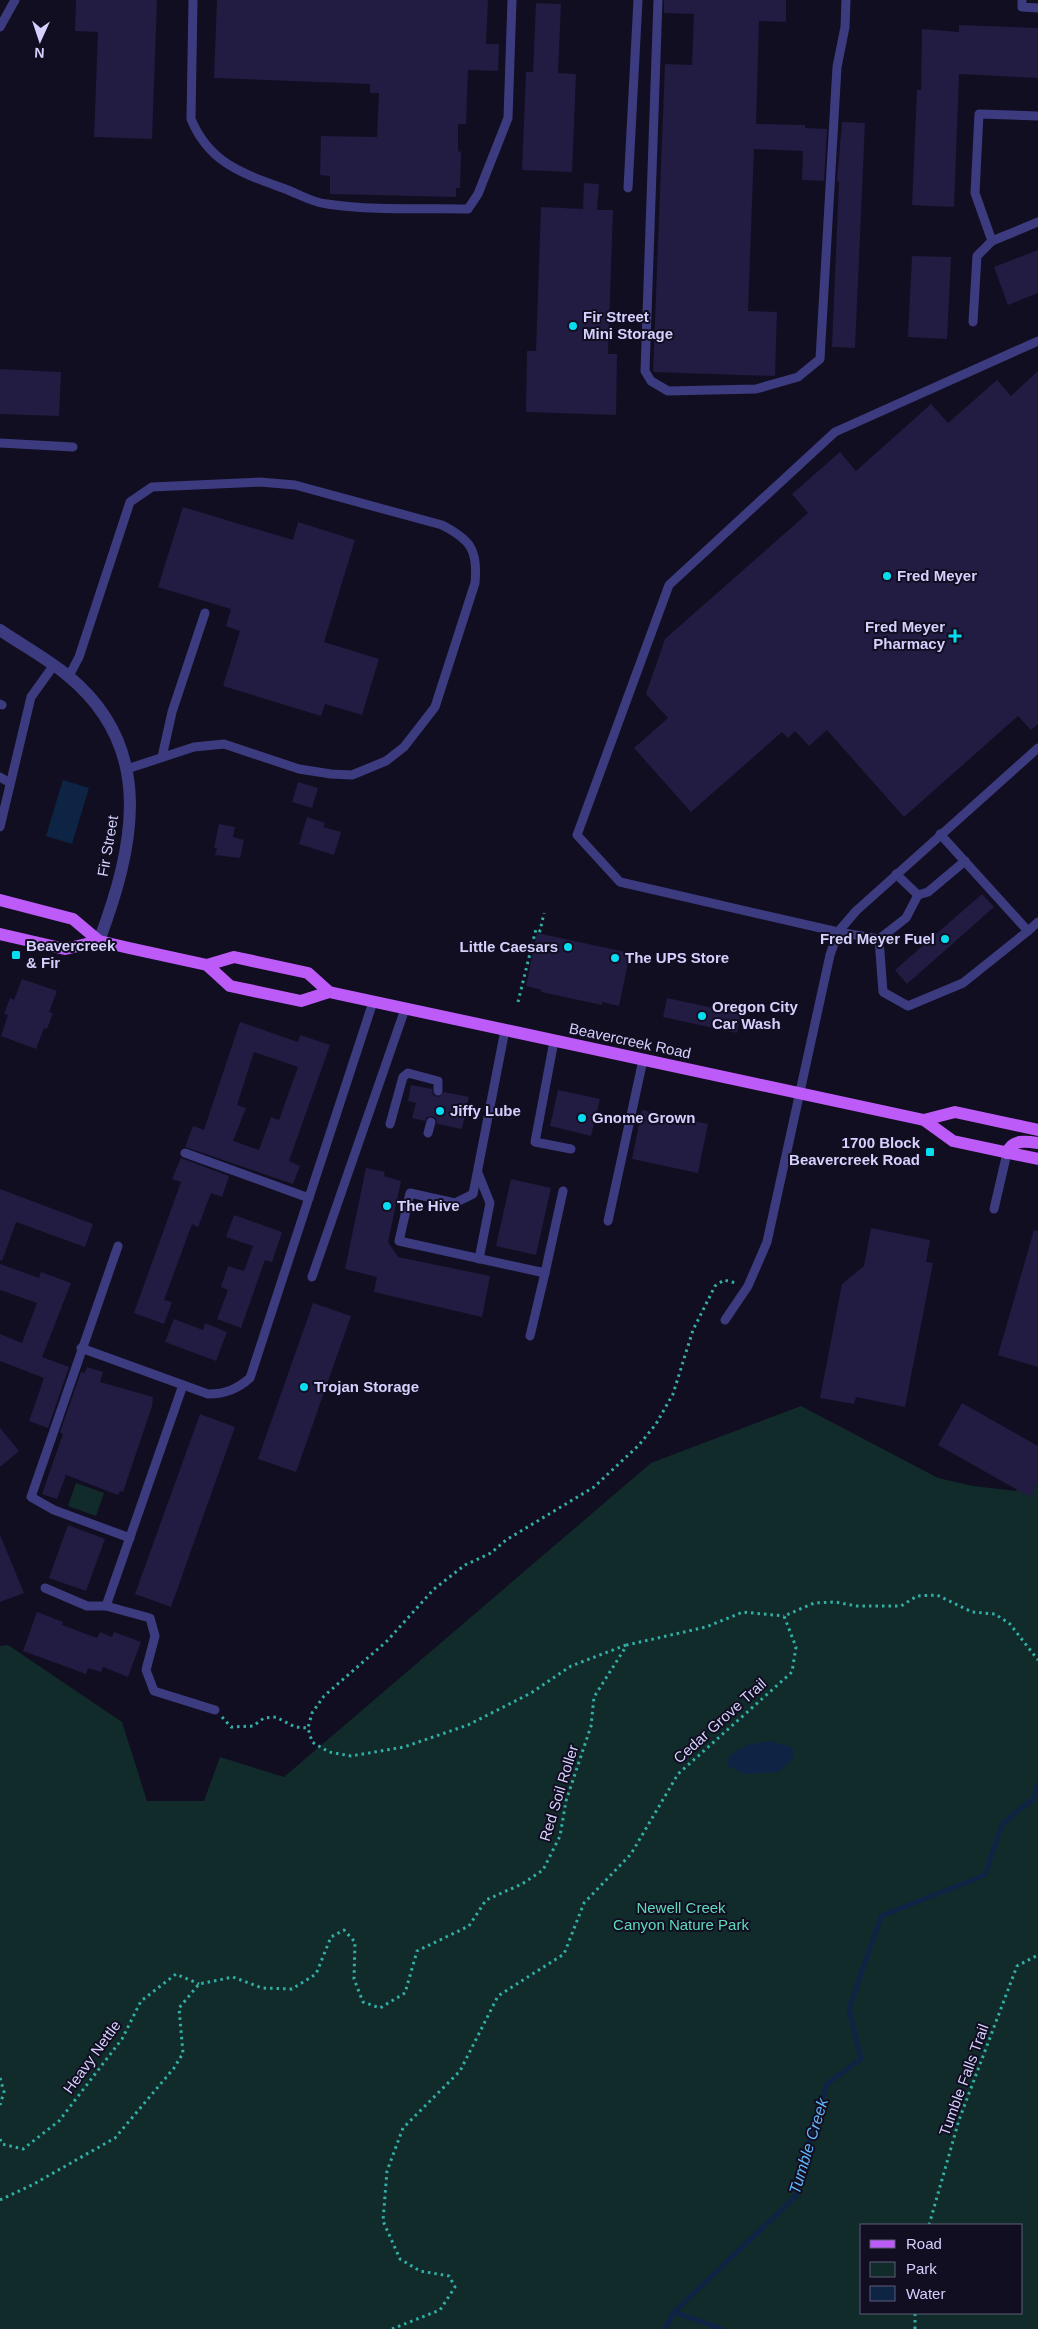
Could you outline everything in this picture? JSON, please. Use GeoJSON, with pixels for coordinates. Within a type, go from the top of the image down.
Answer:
{"type":"FeatureCollection","features":[{"type":"Feature","properties":{"kind":"main road"},"geometry":{"type":"LineString","coordinates":[[0,900],[73,919],[99,941]]}},
{"type":"Feature","properties":{"kind":"main road"},"geometry":{"type":"LineString","coordinates":[[0,934],[65,949],[99,941],[206,966],[230,986],[301,1001],[329,992]]}},
{"type":"Feature","properties":{"kind":"main road","name":"Beavercreek Road"},"geometry":{"type":"LineString","coordinates":[[206,966],[234,957],[308,973],[329,992],[924,1120],[952,1141],[1038,1159]]}},
{"type":"Feature","properties":{"kind":"main road","name":"Beavercreek Road"},"geometry":{"type":"LineString","coordinates":[[924,1120],[955,1112],[1038,1130]]}},
{"type":"Feature","properties":{"kind":"main road"},"geometry":{"type":"LineString","coordinates":[[1007,1153],[1012,1144],[1019,1142],[1038,1143]]}},
{"type":"Feature","properties":{"kind":"street","name":"Fir Street"},"geometry":{"type":"LineString","coordinates":[[0,630],[54,665],[96,704],[114,734],[127,769],[132,804],[129,840],[113,903],[99,941]]}},
{"type":"Feature","properties":{"kind":"lane"},"geometry":{"type":"LineString","coordinates":[[0,27],[15,0]]}},
{"type":"Feature","properties":{"kind":"lane"},"geometry":{"type":"LineString","coordinates":[[194,0],[191,120],[197,136],[210,153],[235,170],[325,204],[361,208],[468,209],[478,194],[508,118],[512,0]]}},
{"type":"Feature","properties":{"kind":"lane"},"geometry":{"type":"LineString","coordinates":[[628,188],[638,0]]}},
{"type":"Feature","properties":{"kind":"lane"},"geometry":{"type":"LineString","coordinates":[[658,0],[645,371],[651,381],[668,391],[756,389],[798,377],[820,359],[836,67],[845,27],[846,0]]}},
{"type":"Feature","properties":{"kind":"lane"},"geometry":{"type":"LineString","coordinates":[[1022,0],[1022,7],[1038,8]]}},
{"type":"Feature","properties":{"kind":"lane"},"geometry":{"type":"LineString","coordinates":[[992,241],[975,193],[979,114],[1038,116]]}},
{"type":"Feature","properties":{"kind":"lane"},"geometry":{"type":"LineString","coordinates":[[973,322],[976,256],[992,241],[1038,222]]}},
{"type":"Feature","properties":{"kind":"lane"},"geometry":{"type":"LineString","coordinates":[[964,861],[928,892],[918,895],[906,918],[878,939],[838,932],[620,882],[577,836],[669,585],[835,432],[1038,341]]}},
{"type":"Feature","properties":{"kind":"lane"},"geometry":{"type":"LineString","coordinates":[[0,443],[73,447]]}},
{"type":"Feature","properties":{"kind":"lane"},"geometry":{"type":"LineString","coordinates":[[68,676],[80,657],[130,502],[152,486],[227,482],[295,485],[442,525],[463,536],[473,550],[477,566],[475,583],[435,706],[404,747],[386,762],[352,775],[299,769],[224,744],[194,747],[162,757],[148,764],[127,769]]}},
{"type":"Feature","properties":{"kind":"lane"},"geometry":{"type":"LineString","coordinates":[[162,757],[172,712],[205,613]]}},
{"type":"Feature","properties":{"kind":"lane"},"geometry":{"type":"LineString","coordinates":[[0,827],[31,698],[54,665]]}},
{"type":"Feature","properties":{"kind":"lane"},"geometry":{"type":"LineString","coordinates":[[725,1320],[748,1286],[767,1242],[830,955],[838,932],[856,911],[896,874],[1038,748]]}},
{"type":"Feature","properties":{"kind":"lane"},"geometry":{"type":"LineString","coordinates":[[0,777],[10,783]]}},
{"type":"Feature","properties":{"kind":"lane"},"geometry":{"type":"LineString","coordinates":[[940,834],[1028,931]]}},
{"type":"Feature","properties":{"kind":"lane"},"geometry":{"type":"LineString","coordinates":[[896,874],[918,895]]}},
{"type":"Feature","properties":{"kind":"lane"},"geometry":{"type":"LineString","coordinates":[[878,939],[884,992],[908,1006],[963,983],[1038,922]]}},
{"type":"Feature","properties":{"kind":"lane"},"geometry":{"type":"LineString","coordinates":[[81,1348],[208,1394],[224,1393],[238,1388],[250,1378],[374,1002]]}},
{"type":"Feature","properties":{"kind":"lane"},"geometry":{"type":"LineString","coordinates":[[312,1277],[405,1009]]}},
{"type":"Feature","properties":{"kind":"lane"},"geometry":{"type":"LineString","coordinates":[[506,1030],[473,1194],[455,1203],[410,1193],[399,1241],[544,1273]]}},
{"type":"Feature","properties":{"kind":"lane"},"geometry":{"type":"LineString","coordinates":[[554,1041],[535,1142],[571,1149]]}},
{"type":"Feature","properties":{"kind":"lane"},"geometry":{"type":"LineString","coordinates":[[608,1221],[644,1060]]}},
{"type":"Feature","properties":{"kind":"lane"},"geometry":{"type":"LineString","coordinates":[[390,1124],[404,1077],[408,1073],[438,1081],[438,1091]]}},
{"type":"Feature","properties":{"kind":"lane"},"geometry":{"type":"LineString","coordinates":[[428,1133],[431,1122]]}},
{"type":"Feature","properties":{"kind":"lane"},"geometry":{"type":"LineString","coordinates":[[185,1153],[309,1198]]}},
{"type":"Feature","properties":{"kind":"lane"},"geometry":{"type":"LineString","coordinates":[[994,1209],[1007,1153]]}},
{"type":"Feature","properties":{"kind":"lane"},"geometry":{"type":"LineString","coordinates":[[478,1172],[490,1203],[479,1259]]}},
{"type":"Feature","properties":{"kind":"lane"},"geometry":{"type":"LineString","coordinates":[[530,1336],[563,1190]]}},
{"type":"Feature","properties":{"kind":"lane"},"geometry":{"type":"LineString","coordinates":[[118,1246],[81,1348],[31,1497],[54,1510],[130,1538]]}},
{"type":"Feature","properties":{"kind":"lane"},"geometry":{"type":"LineString","coordinates":[[106,1606],[183,1385]]}},
{"type":"Feature","properties":{"kind":"lane"},"geometry":{"type":"LineString","coordinates":[[45,1588],[87,1606],[106,1606],[150,1618],[155,1636],[146,1670],[154,1692],[215,1710]]}},
{"type":"Feature","properties":{"kind":"path"},"geometry":{"type":"LineString","coordinates":[[518,1002],[536,929],[540,930],[544,913]]}},
{"type":"Feature","properties":{"kind":"path"},"geometry":{"type":"LineString","coordinates":[[748,1286],[724,1280],[715,1286],[693,1330],[673,1394],[656,1424],[639,1444],[594,1487],[506,1540],[491,1553],[452,1573],[387,1641],[324,1696],[312,1713],[308,1728],[312,1742],[329,1752],[351,1756],[404,1747],[468,1725],[531,1693],[571,1666],[627,1645],[706,1627],[744,1612],[784,1616],[814,1603],[835,1602],[857,1606],[901,1606],[917,1596],[937,1594],[972,1612],[995,1614],[1010,1624],[1038,1660]]}},
{"type":"Feature","properties":{"kind":"path","name":"Cedar Grove Trail"},"geometry":{"type":"LineString","coordinates":[[392,2329],[440,2310],[455,2287],[449,2276],[420,2272],[400,2259],[383,2221],[387,2171],[404,2128],[460,2071],[498,1996],[564,1954],[584,1903],[631,1854],[678,1774],[792,1672],[796,1647],[784,1616]]}},
{"type":"Feature","properties":{"kind":"path","name":"Red Soil Roller"},"geometry":{"type":"LineString","coordinates":[[199,1984],[233,1977],[262,1988],[292,1989],[316,1974],[331,1937],[344,1930],[355,1942],[354,1979],[363,2002],[380,2008],[405,1993],[417,1951],[469,1926],[486,1900],[522,1884],[543,1870],[560,1836],[566,1801],[591,1726],[594,1697],[627,1645]]}},
{"type":"Feature","properties":{"kind":"path"},"geometry":{"type":"LineString","coordinates":[[215,1710],[231,1727],[253,1726],[264,1718],[276,1717],[295,1727],[308,1728]]}},
{"type":"Feature","properties":{"kind":"path","name":"Tumble Falls Trail"},"geometry":{"type":"LineString","coordinates":[[929,2224],[959,2120],[1018,1966],[1038,1955]]}},
{"type":"Feature","properties":{"kind":"path","name":"Heavy Nettle"},"geometry":{"type":"LineString","coordinates":[[0,2139],[2,2144],[23,2149],[59,2121],[122,2039],[141,2001],[176,1974],[199,1984]]}},
{"type":"Feature","properties":{"kind":"path"},"geometry":{"type":"LineString","coordinates":[[0,2200],[32,2185],[115,2138],[174,2068],[183,2053],[179,2008],[199,1984]]}},
{"type":"Feature","properties":{"kind":"path"},"geometry":{"type":"LineString","coordinates":[[0,2078],[4,2092],[0,2105]]}},
{"type":"Feature","properties":{"kind":"path"},"geometry":{"type":"LineString","coordinates":[[915,2314],[915,2329]]}},
{"type":"Feature","properties":{"kind":"green space","name":"Newell Creek Canyon Nature Park"},"geometry":{"type":"Polygon","coordinates":[[[801,1406],[938,1478],[973,1486],[1016,1491],[1038,1461],[1038,2329],[0,2329],[0,1646],[8,1645],[122,1722],[147,1801],[204,1801],[220,1757],[284,1777],[651,1463],[801,1406]]]}},
{"type":"Feature","properties":{"kind":"green space"},"geometry":{"type":"Polygon","coordinates":[[[76,1483],[104,1493],[96,1516],[68,1506],[76,1483]]]}},
{"type":"Feature","properties":{"kind":"water"},"geometry":{"type":"Polygon","coordinates":[[[63,780],[89,788],[72,844],[46,836],[63,780]]]}},
{"type":"Feature","properties":{"kind":"water"},"geometry":{"type":"Polygon","coordinates":[[[770,1741],[792,1747],[794,1757],[779,1772],[746,1774],[727,1766],[729,1756],[747,1745],[770,1741]]]}},
{"type":"Feature","properties":{"kind":"building"},"geometry":{"type":"Polygon","coordinates":[[[76,0],[157,0],[152,139],[94,137],[98,32],[75,31],[76,0]]]}},
{"type":"Feature","properties":{"kind":"building"},"geometry":{"type":"Polygon","coordinates":[[[217,0],[488,0],[486,44],[499,44],[498,71],[468,70],[466,124],[458,124],[458,151],[461,152],[460,188],[456,188],[456,197],[330,194],[330,176],[320,175],[321,136],[377,137],[379,93],[370,93],[370,84],[214,78],[217,0]]]}},
{"type":"Feature","properties":{"kind":"building"},"geometry":{"type":"Polygon","coordinates":[[[664,0],[786,0],[786,22],[759,21],[756,124],[805,125],[805,128],[827,129],[824,181],[802,180],[803,151],[754,149],[748,311],[777,312],[775,376],[653,372],[665,64],[692,65],[694,14],[664,13],[664,0]]]}},
{"type":"Feature","properties":{"kind":"building"},"geometry":{"type":"Polygon","coordinates":[[[536,3],[561,4],[558,73],[576,74],[572,172],[522,170],[526,72],[533,72],[536,3]]]}},
{"type":"Feature","properties":{"kind":"building"},"geometry":{"type":"Polygon","coordinates":[[[959,25],[1038,28],[1038,78],[959,74],[954,207],[912,205],[917,90],[921,90],[922,29],[959,32],[959,25]]]}},
{"type":"Feature","properties":{"kind":"building"},"geometry":{"type":"Polygon","coordinates":[[[842,122],[865,123],[855,348],[832,347],[839,181],[837,181],[842,122]]]}},
{"type":"Feature","properties":{"kind":"building"},"geometry":{"type":"Polygon","coordinates":[[[584,183],[599,184],[597,210],[613,210],[608,354],[617,354],[616,415],[526,412],[527,351],[536,351],[541,207],[583,209],[584,183]]]}},
{"type":"Feature","properties":{"kind":"building"},"geometry":{"type":"Polygon","coordinates":[[[1038,250],[1038,293],[1008,305],[994,267],[1038,250]]]}},
{"type":"Feature","properties":{"kind":"building"},"geometry":{"type":"Polygon","coordinates":[[[912,256],[951,257],[947,339],[908,337],[912,256]]]}},
{"type":"Feature","properties":{"kind":"building"},"geometry":{"type":"Polygon","coordinates":[[[0,369],[61,372],[59,416],[0,414],[0,369]]]}},
{"type":"Feature","properties":{"kind":"building","name":"Fred Meyer"},"geometry":{"type":"Polygon","coordinates":[[[1038,371],[1038,724],[1031,730],[1018,716],[904,817],[827,730],[809,746],[795,731],[788,738],[782,732],[691,812],[634,748],[668,718],[646,694],[665,639],[808,513],[792,494],[840,452],[856,471],[931,404],[948,423],[997,380],[1011,396],[1038,371]]]}},
{"type":"Feature","properties":{"kind":"building"},"geometry":{"type":"Polygon","coordinates":[[[183,507],[293,540],[298,522],[355,540],[324,642],[379,659],[362,715],[325,704],[321,716],[223,686],[240,631],[226,626],[231,609],[158,587],[183,507]]]}},
{"type":"Feature","properties":{"kind":"building"},"geometry":{"type":"Polygon","coordinates":[[[298,782],[318,788],[312,808],[292,802],[298,782]]]}},
{"type":"Feature","properties":{"kind":"building"},"geometry":{"type":"Polygon","coordinates":[[[307,817],[325,823],[323,827],[341,832],[334,855],[299,844],[307,817]]]}},
{"type":"Feature","properties":{"kind":"building"},"geometry":{"type":"Polygon","coordinates":[[[219,824],[235,827],[233,837],[244,840],[240,858],[215,855],[217,848],[214,848],[219,824]]]}},
{"type":"Feature","properties":{"kind":"building","name":"Fred Meyer Fuel"},"geometry":{"type":"Polygon","coordinates":[[[982,894],[994,907],[907,984],[895,970],[982,894]]]}},
{"type":"Feature","properties":{"kind":"building"},"geometry":{"type":"Polygon","coordinates":[[[537,933],[630,953],[619,1006],[602,1002],[602,1005],[541,992],[542,990],[526,986],[537,933]]]}},
{"type":"Feature","properties":{"kind":"building"},"geometry":{"type":"Polygon","coordinates":[[[22,979],[57,991],[49,1012],[53,1013],[47,1029],[44,1028],[36,1049],[1,1036],[8,1015],[4,1014],[10,998],[14,1000],[22,979]]]}},
{"type":"Feature","properties":{"kind":"building","name":"Oregon City Car Wash"},"geometry":{"type":"Polygon","coordinates":[[[667,998],[741,1014],[737,1033],[663,1017],[667,998]]]}},
{"type":"Feature","properties":{"kind":"building"},"geometry":{"type":"Polygon","coordinates":[[[240,1022],[298,1042],[300,1035],[330,1045],[289,1161],[300,1166],[293,1184],[185,1147],[193,1126],[204,1130],[240,1022]],[[254,1052],[237,1105],[246,1108],[233,1141],[259,1150],[271,1117],[279,1120],[298,1067],[254,1052]]]}},
{"type":"Feature","properties":{"kind":"building","name":"Jiffy Lube"},"geometry":{"type":"Polygon","coordinates":[[[411,1085],[432,1089],[433,1095],[438,1097],[444,1092],[469,1097],[462,1129],[437,1124],[436,1118],[432,1116],[427,1117],[425,1121],[412,1118],[416,1103],[408,1101],[411,1085]]]}},
{"type":"Feature","properties":{"kind":"building"},"geometry":{"type":"Polygon","coordinates":[[[558,1090],[600,1099],[591,1136],[550,1126],[558,1090]]]}},
{"type":"Feature","properties":{"kind":"building"},"geometry":{"type":"Polygon","coordinates":[[[642,1110],[708,1124],[698,1173],[632,1159],[642,1110]]]}},
{"type":"Feature","properties":{"kind":"building"},"geometry":{"type":"Polygon","coordinates":[[[181,1158],[229,1176],[222,1197],[211,1193],[198,1227],[192,1224],[164,1300],[172,1302],[164,1324],[134,1313],[181,1182],[172,1179],[181,1158]]]}},
{"type":"Feature","properties":{"kind":"building"},"geometry":{"type":"Polygon","coordinates":[[[366,1168],[385,1172],[384,1176],[401,1181],[388,1242],[398,1257],[490,1276],[482,1317],[374,1292],[377,1277],[345,1269],[366,1168]]]}},
{"type":"Feature","properties":{"kind":"building"},"geometry":{"type":"Polygon","coordinates":[[[511,1179],[551,1188],[536,1255],[496,1246],[511,1179]]]}},
{"type":"Feature","properties":{"kind":"building"},"geometry":{"type":"Polygon","coordinates":[[[0,1189],[93,1224],[85,1247],[16,1222],[2,1261],[0,1260],[0,1189]]]}},
{"type":"Feature","properties":{"kind":"building"},"geometry":{"type":"Polygon","coordinates":[[[234,1215],[282,1232],[272,1262],[265,1260],[241,1328],[217,1319],[228,1290],[221,1287],[228,1266],[244,1271],[253,1246],[226,1237],[234,1215]]]}},
{"type":"Feature","properties":{"kind":"building"},"geometry":{"type":"Polygon","coordinates":[[[871,1228],[930,1240],[926,1262],[933,1263],[905,1407],[856,1397],[854,1404],[820,1398],[842,1284],[864,1266],[871,1228]]]}},
{"type":"Feature","properties":{"kind":"building"},"geometry":{"type":"Polygon","coordinates":[[[1034,1230],[1038,1231],[1038,1367],[998,1355],[1034,1230]]]}},
{"type":"Feature","properties":{"kind":"building"},"geometry":{"type":"Polygon","coordinates":[[[0,1264],[39,1278],[41,1272],[71,1283],[42,1357],[69,1367],[48,1428],[29,1421],[44,1378],[0,1361],[0,1334],[22,1343],[37,1303],[0,1290],[0,1264]]]}},
{"type":"Feature","properties":{"kind":"building","name":"Trojan Storage"},"geometry":{"type":"Polygon","coordinates":[[[313,1303],[351,1316],[296,1472],[258,1459],[313,1303]]]}},
{"type":"Feature","properties":{"kind":"building"},"geometry":{"type":"Polygon","coordinates":[[[174,1319],[203,1330],[205,1323],[227,1332],[216,1361],[165,1342],[174,1319]]]}},
{"type":"Feature","properties":{"kind":"building"},"geometry":{"type":"Polygon","coordinates":[[[87,1367],[103,1372],[100,1382],[153,1397],[152,1406],[123,1492],[120,1491],[118,1495],[66,1475],[57,1499],[42,1494],[63,1434],[60,1432],[81,1372],[85,1373],[87,1367]]]}},
{"type":"Feature","properties":{"kind":"building"},"geometry":{"type":"Polygon","coordinates":[[[962,1403],[1038,1446],[1038,1482],[1030,1497],[938,1445],[962,1403]]]}},
{"type":"Feature","properties":{"kind":"building"},"geometry":{"type":"Polygon","coordinates":[[[200,1414],[235,1427],[171,1607],[135,1594],[200,1414]]]}},
{"type":"Feature","properties":{"kind":"building"},"geometry":{"type":"Polygon","coordinates":[[[0,1428],[19,1451],[0,1467],[0,1428]]]}},
{"type":"Feature","properties":{"kind":"building"},"geometry":{"type":"Polygon","coordinates":[[[68,1525],[105,1539],[86,1591],[49,1578],[68,1525]]]}},
{"type":"Feature","properties":{"kind":"building"},"geometry":{"type":"Polygon","coordinates":[[[0,1535],[24,1593],[0,1602],[0,1535]]]}},
{"type":"Feature","properties":{"kind":"building"},"geometry":{"type":"Polygon","coordinates":[[[37,1612],[63,1622],[62,1625],[97,1638],[100,1632],[112,1637],[114,1632],[141,1642],[128,1677],[103,1667],[101,1672],[88,1668],[86,1674],[23,1651],[37,1612]]]}},
{"type":"Feature","properties":{"kind":"waterway","name":"Tumble Creek"},"geometry":{"type":"LineString","coordinates":[[665,2329],[674,2312],[796,2196],[808,2143],[827,2084],[861,2059],[849,2009],[881,1916],[985,1875],[1002,1824],[1034,1798],[1038,1785]]}},
{"type":"Feature","properties":{"kind":"waterway"},"geometry":{"type":"LineString","coordinates":[[674,2312],[722,2329]]}},
{"type":"Feature","properties":{"kind":"place","name":"Fir Street Mini Storage"},"geometry":{"type":"Point","coordinates":[573,326]}},
{"type":"Feature","properties":{"kind":"place","name":"Fred Meyer"},"geometry":{"type":"Point","coordinates":[887,576]}},
{"type":"Feature","properties":{"kind":"place","name":"Fred Meyer Pharmacy"},"geometry":{"type":"Point","coordinates":[955,636]}},
{"type":"Feature","properties":{"kind":"place","name":"Fred Meyer Fuel"},"geometry":{"type":"Point","coordinates":[945,939]}},
{"type":"Feature","properties":{"kind":"place","name":"Little Caesars"},"geometry":{"type":"Point","coordinates":[568,947]}},
{"type":"Feature","properties":{"kind":"place","name":"Beavercreek & Fir"},"geometry":{"type":"Point","coordinates":[16,955]}},
{"type":"Feature","properties":{"kind":"place","name":"The UPS Store"},"geometry":{"type":"Point","coordinates":[615,958]}},
{"type":"Feature","properties":{"kind":"place","name":"Oregon City Car Wash"},"geometry":{"type":"Point","coordinates":[702,1016]}},
{"type":"Feature","properties":{"kind":"place","name":"Jiffy Lube"},"geometry":{"type":"Point","coordinates":[440,1111]}},
{"type":"Feature","properties":{"kind":"place","name":"Gnome Grown"},"geometry":{"type":"Point","coordinates":[582,1118]}},
{"type":"Feature","properties":{"kind":"place","name":"1700 Block Beavercreek Road"},"geometry":{"type":"Point","coordinates":[930,1152]}},
{"type":"Feature","properties":{"kind":"place","name":"The Hive"},"geometry":{"type":"Point","coordinates":[387,1206]}},
{"type":"Feature","properties":{"kind":"place","name":"Trojan Storage"},"geometry":{"type":"Point","coordinates":[304,1387]}}]}
